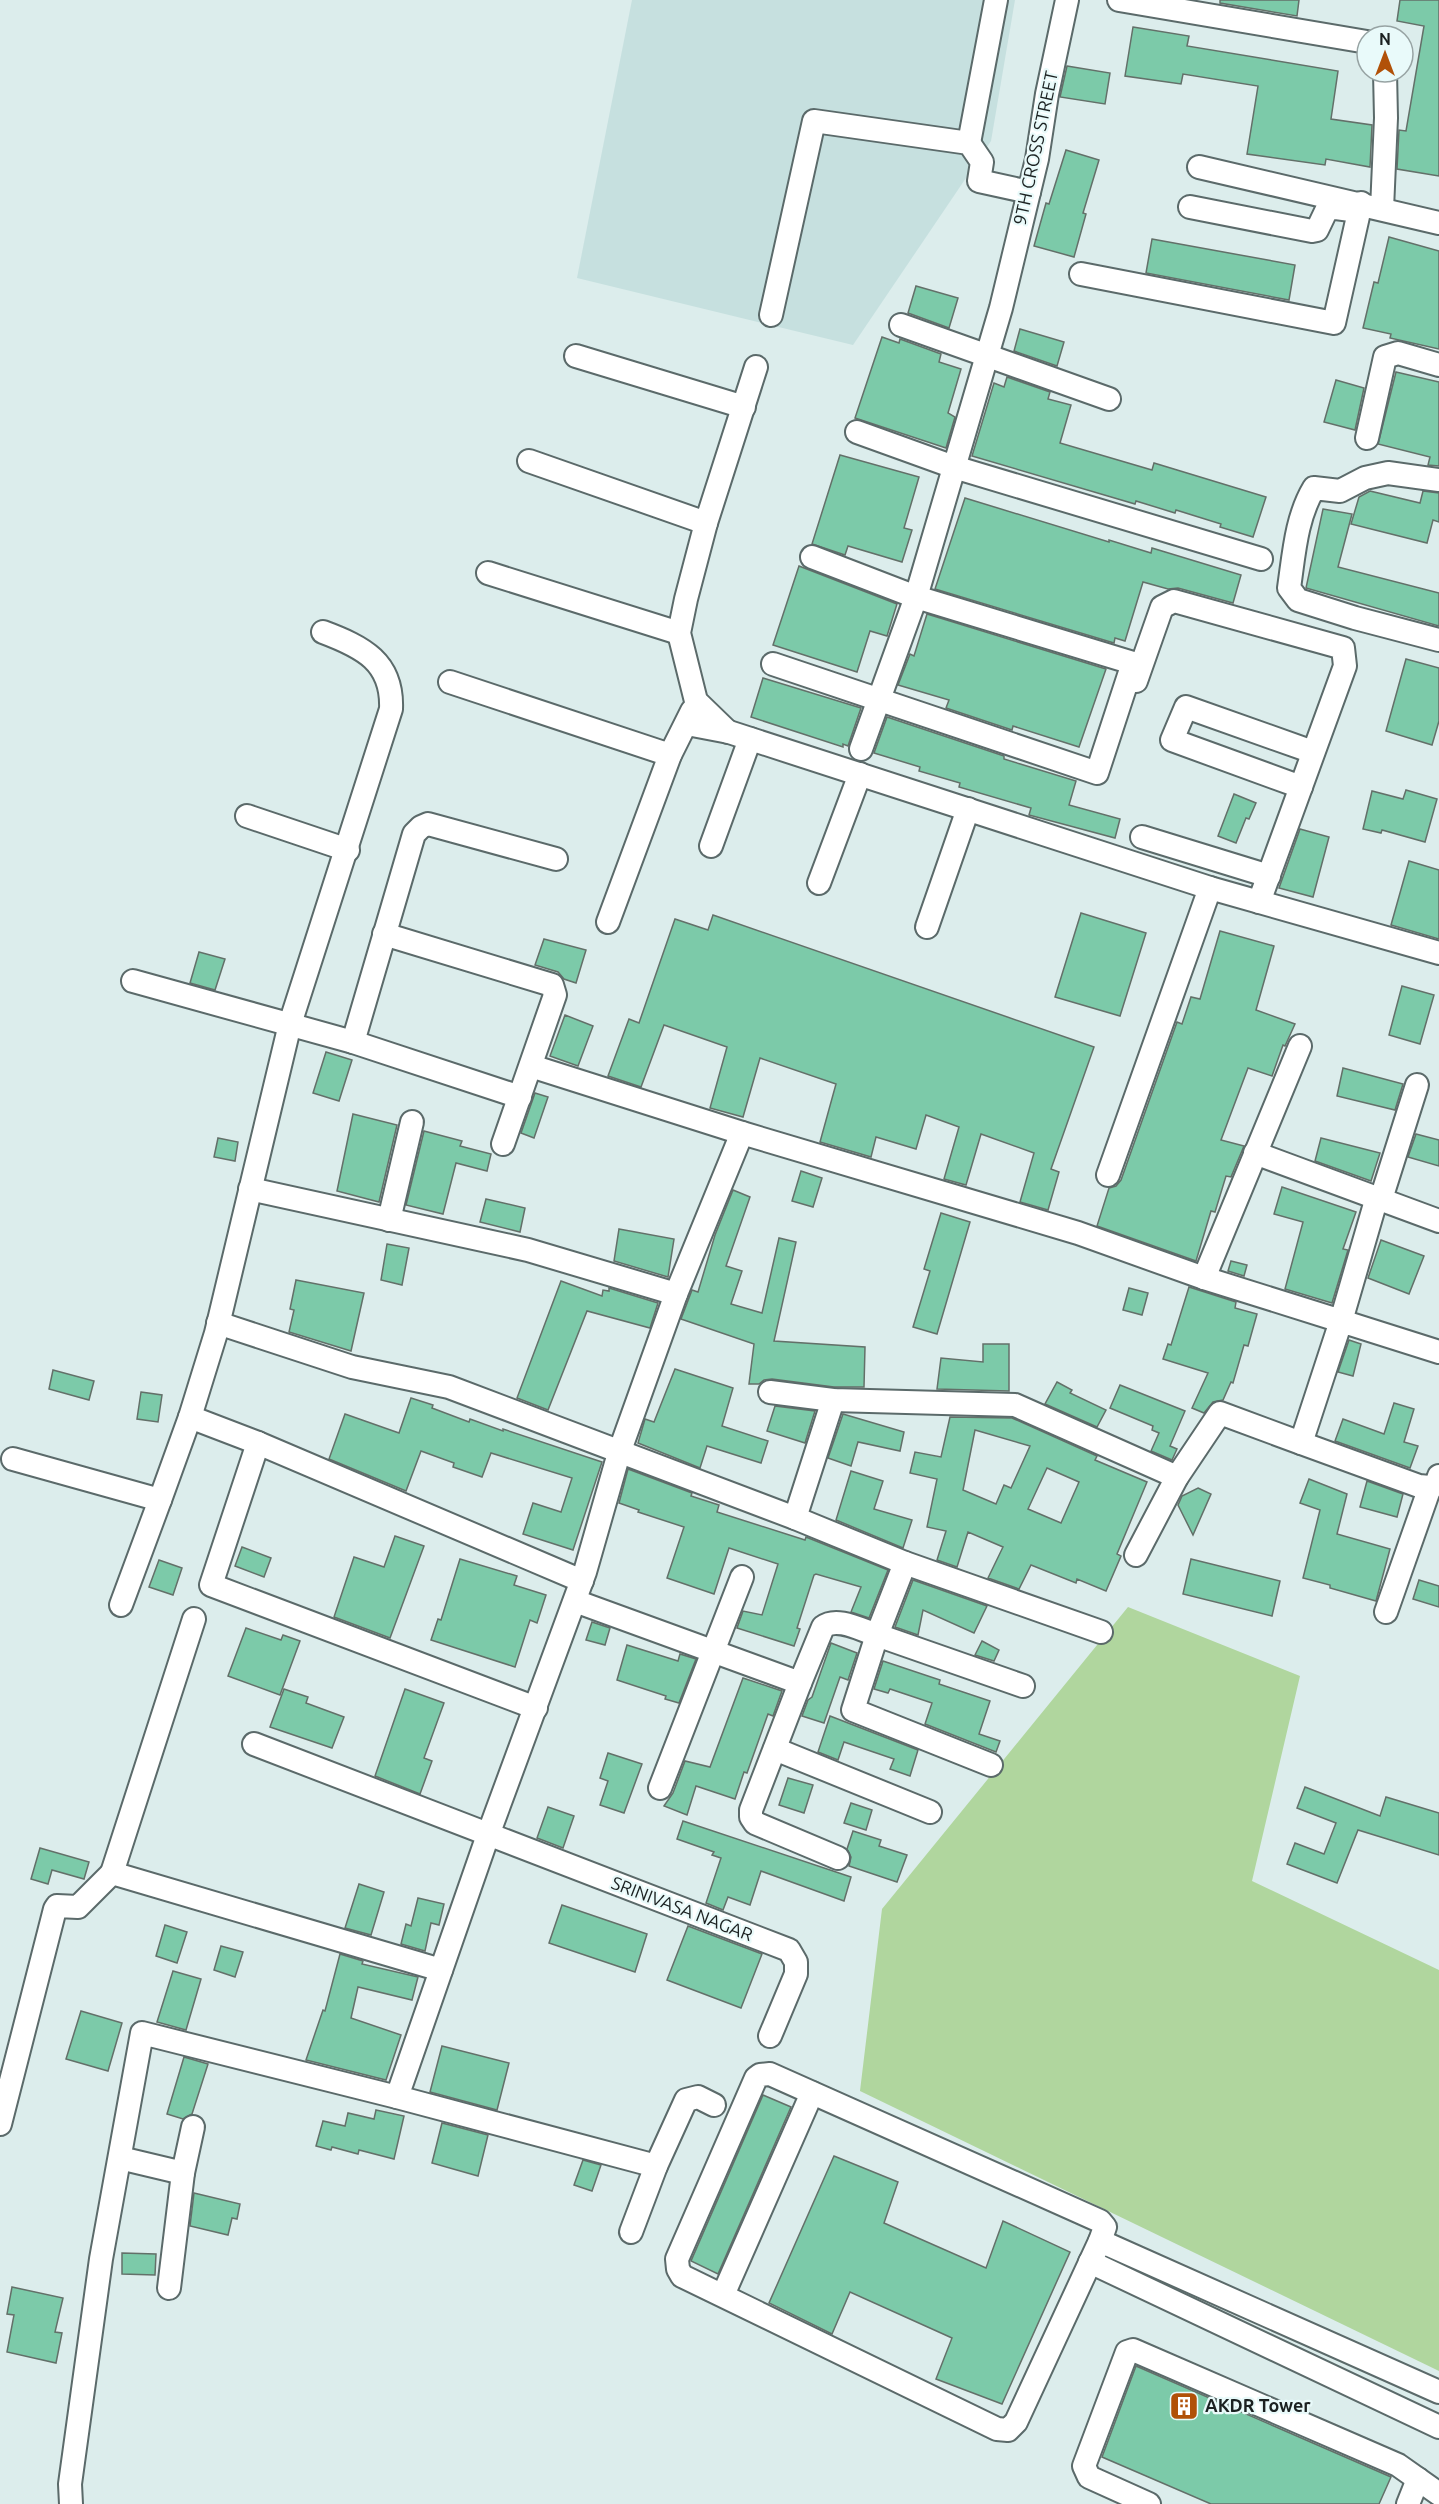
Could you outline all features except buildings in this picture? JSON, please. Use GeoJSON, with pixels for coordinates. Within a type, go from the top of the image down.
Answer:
{"type":"FeatureCollection","features":[{"type":"Feature","properties":{"kind":"street"},"geometry":{"type":"LineString","coordinates":[[996,0],[969,143],[982,162],[979,181],[1029,192]]}},
{"type":"Feature","properties":{"kind":"street","name":"9TH CROSS STREET"},"geometry":{"type":"LineString","coordinates":[[861,749],[916,597],[987,356],[1029,192],[1067,0]]}},
{"type":"Feature","properties":{"kind":"street"},"geometry":{"type":"LineString","coordinates":[[1119,0],[1355,40]]}},
{"type":"Feature","properties":{"kind":"street"},"geometry":{"type":"LineString","coordinates":[[1081,274],[1334,323],[1367,208],[1386,118],[1385,84]]}},
{"type":"Feature","properties":{"kind":"street"},"geometry":{"type":"LineString","coordinates":[[771,315],[814,121],[969,143]]}},
{"type":"Feature","properties":{"kind":"street"},"geometry":{"type":"LineString","coordinates":[[1200,166],[1367,208],[1439,223]]}},
{"type":"Feature","properties":{"kind":"street"},"geometry":{"type":"LineString","coordinates":[[1190,207],[1312,231],[1317,230],[1328,207],[1367,208]]}},
{"type":"Feature","properties":{"kind":"street"},"geometry":{"type":"LineString","coordinates":[[901,325],[1109,399]]}},
{"type":"Feature","properties":{"kind":"street"},"geometry":{"type":"LineString","coordinates":[[1367,438],[1385,357],[1398,353],[1439,365]]}},
{"type":"Feature","properties":{"kind":"street"},"geometry":{"type":"LineString","coordinates":[[576,356],[744,407]]}},
{"type":"Feature","properties":{"kind":"street"},"geometry":{"type":"LineString","coordinates":[[608,922],[670,755],[687,724],[696,701],[679,633],[706,523],[756,368]]}},
{"type":"Feature","properties":{"kind":"street"},"geometry":{"type":"LineString","coordinates":[[857,432],[954,467],[1261,559]]}},
{"type":"Feature","properties":{"kind":"street"},"geometry":{"type":"LineString","coordinates":[[529,461],[706,523]]}},
{"type":"Feature","properties":{"kind":"street"},"geometry":{"type":"LineString","coordinates":[[1439,480],[1388,473],[1365,478],[1340,491],[1314,488],[1304,504],[1289,588],[1298,600],[1439,640]]}},
{"type":"Feature","properties":{"kind":"street"},"geometry":{"type":"LineString","coordinates":[[773,664],[880,698],[1097,773],[1133,663],[916,597],[812,557]]}},
{"type":"Feature","properties":{"kind":"street"},"geometry":{"type":"LineString","coordinates":[[488,573],[679,633]]}},
{"type":"Feature","properties":{"kind":"street"},"geometry":{"type":"LineString","coordinates":[[1119,731],[1162,607],[1174,601],[1343,648],[1346,666],[1259,902]]}},
{"type":"Feature","properties":{"kind":"street"},"geometry":{"type":"LineString","coordinates":[[121,1605],[189,1417],[218,1323],[290,1024],[391,709],[392,697],[389,682],[375,659],[352,643],[323,632]]}},
{"type":"Feature","properties":{"kind":"street"},"geometry":{"type":"LineString","coordinates":[[450,682],[670,755]]}},
{"type":"Feature","properties":{"kind":"street"},"geometry":{"type":"LineString","coordinates":[[696,701],[739,736]]}},
{"type":"Feature","properties":{"kind":"street"},"geometry":{"type":"LineString","coordinates":[[1301,787],[1172,740],[1186,706],[1313,752]]}},
{"type":"Feature","properties":{"kind":"street"},"geometry":{"type":"LineString","coordinates":[[687,724],[739,736],[1210,888],[1439,953]]}},
{"type":"Feature","properties":{"kind":"street"},"geometry":{"type":"LineString","coordinates":[[711,846],[739,736]]}},
{"type":"Feature","properties":{"kind":"street"},"geometry":{"type":"LineString","coordinates":[[819,883],[860,774]]}},
{"type":"Feature","properties":{"kind":"street"},"geometry":{"type":"LineString","coordinates":[[927,927],[968,809]]}},
{"type":"Feature","properties":{"kind":"street"},"geometry":{"type":"LineString","coordinates":[[247,816],[348,849]]}},
{"type":"Feature","properties":{"kind":"street"},"geometry":{"type":"LineString","coordinates":[[353,1042],[414,834],[421,827],[428,824],[556,859]]}},
{"type":"Feature","properties":{"kind":"street"},"geometry":{"type":"LineString","coordinates":[[1142,837],[1269,876]]}},
{"type":"Feature","properties":{"kind":"street"},"geometry":{"type":"LineString","coordinates":[[1108,1175],[1210,888]]}},
{"type":"Feature","properties":{"kind":"street"},"geometry":{"type":"LineString","coordinates":[[384,934],[552,985],[555,994],[503,1144]]}},
{"type":"Feature","properties":{"kind":"street"},"geometry":{"type":"LineString","coordinates":[[133,981],[353,1042],[520,1097]]}},
{"type":"Feature","properties":{"kind":"street"},"geometry":{"type":"LineString","coordinates":[[1204,1278],[1300,1046]]}},
{"type":"Feature","properties":{"kind":"street"},"geometry":{"type":"LineString","coordinates":[[531,1066],[742,1133],[1078,1233],[1204,1278],[1439,1352]]}},
{"type":"Feature","properties":{"kind":"street"},"geometry":{"type":"LineString","coordinates":[[1301,1443],[1417,1085]]}},
{"type":"Feature","properties":{"kind":"street"},"geometry":{"type":"LineString","coordinates":[[389,1220],[412,1122]]}},
{"type":"Feature","properties":{"kind":"street"},"geometry":{"type":"LineString","coordinates":[[398,2097],[488,1835],[578,1591],[619,1453],[676,1294],[742,1133]]}},
{"type":"Feature","properties":{"kind":"street"},"geometry":{"type":"LineString","coordinates":[[1255,1153],[1439,1221]]}},
{"type":"Feature","properties":{"kind":"street"},"geometry":{"type":"LineString","coordinates":[[250,1189],[528,1250],[676,1294]]}},
{"type":"Feature","properties":{"kind":"street"},"geometry":{"type":"LineString","coordinates":[[218,1323],[352,1367],[449,1388],[795,1518],[905,1563],[1101,1632]]}},
{"type":"Feature","properties":{"kind":"street"},"geometry":{"type":"LineString","coordinates":[[770,1392],[833,1400],[1015,1406],[1177,1477]]}},
{"type":"Feature","properties":{"kind":"street"},"geometry":{"type":"LineString","coordinates":[[795,1518],[833,1400]]}},
{"type":"Feature","properties":{"kind":"street"},"geometry":{"type":"LineString","coordinates":[[1136,1555],[1177,1477],[1220,1413],[1419,1486],[1435,1482]]}},
{"type":"Feature","properties":{"kind":"street"},"geometry":{"type":"LineString","coordinates":[[189,1417],[258,1443],[714,1652],[800,1683]]}},
{"type":"Feature","properties":{"kind":"street"},"geometry":{"type":"LineString","coordinates":[[258,1443],[211,1585],[536,1708]]}},
{"type":"Feature","properties":{"kind":"street"},"geometry":{"type":"LineString","coordinates":[[13,1459],[160,1500]]}},
{"type":"Feature","properties":{"kind":"street"},"geometry":{"type":"LineString","coordinates":[[1386,1612],[1435,1482]]}},
{"type":"Feature","properties":{"kind":"street"},"geometry":{"type":"LineString","coordinates":[[905,1563],[877,1635],[853,1710],[991,1765]]}},
{"type":"Feature","properties":{"kind":"street"},"geometry":{"type":"LineString","coordinates":[[660,1788],[742,1577]]}},
{"type":"Feature","properties":{"kind":"street"},"geometry":{"type":"LineString","coordinates":[[0,2124],[55,1909],[57,1906],[78,1907],[112,1873],[194,1619]]}},
{"type":"Feature","properties":{"kind":"street"},"geometry":{"type":"LineString","coordinates":[[838,1858],[755,1823],[751,1817],[751,1810],[823,1627],[829,1622],[838,1622],[1023,1686]]}},
{"type":"Feature","properties":{"kind":"street"},"geometry":{"type":"LineString","coordinates":[[254,1744],[488,1835]]}},
{"type":"Feature","properties":{"kind":"street"},"geometry":{"type":"LineString","coordinates":[[775,1749],[930,1812]]}},
{"type":"Feature","properties":{"kind":"street","name":"SRINIVASA NAGAR"},"geometry":{"type":"LineString","coordinates":[[488,1835],[789,1950],[796,1962],[796,1974],[770,2036]]}},
{"type":"Feature","properties":{"kind":"street"},"geometry":{"type":"LineString","coordinates":[[112,1873],[441,1970]]}},
{"type":"Feature","properties":{"kind":"street"},"geometry":{"type":"LineString","coordinates":[[71,2504],[70,2484],[101,2259],[142,2033],[398,2097],[656,2166]]}},
{"type":"Feature","properties":{"kind":"street"},"geometry":{"type":"LineString","coordinates":[[770,2074],[812,2093],[1100,2221],[1105,2227],[1016,2422],[1008,2430],[997,2429],[682,2276],[678,2269],[677,2259],[756,2078],[770,2074]]}},
{"type":"Feature","properties":{"kind":"street"},"geometry":{"type":"LineString","coordinates":[[723,2295],[812,2093]]}},
{"type":"Feature","properties":{"kind":"street"},"geometry":{"type":"LineString","coordinates":[[632,2232],[656,2166],[686,2100],[698,2097],[714,2105]]}},
{"type":"Feature","properties":{"kind":"street"},"geometry":{"type":"LineString","coordinates":[[169,2288],[183,2173],[193,2127]]}},
{"type":"Feature","properties":{"kind":"street"},"geometry":{"type":"LineString","coordinates":[[120,2158],[183,2173]]}},
{"type":"Feature","properties":{"kind":"street"},"geometry":{"type":"LineString","coordinates":[[1100,2241],[1439,2392]]}},
{"type":"Feature","properties":{"kind":"street"},"geometry":{"type":"LineString","coordinates":[[1090,2262],[1439,2427]]}},
{"type":"Feature","properties":{"kind":"street"},"geometry":{"type":"LineString","coordinates":[[1149,2504],[1089,2477],[1084,2466],[1127,2352],[1133,2350],[1398,2465],[1439,2494]]}},
{"type":"Feature","properties":{"kind":"street"},"geometry":{"type":"LineString","coordinates":[[1407,2504],[1418,2479]]}},
{"type":"Feature","properties":{"kind":"shaded area"},"geometry":{"type":"Polygon","coordinates":[[[632,0],[1015,0],[991,141],[853,345],[577,278],[632,0]]]}},
{"type":"Feature","properties":{"kind":"green space"},"geometry":{"type":"Polygon","coordinates":[[[1128,1607],[1300,1676],[1252,1881],[1439,1970],[1439,2371],[860,2091],[882,1909],[1128,1607]]]}},
{"type":"Feature","properties":{"kind":"place","name":"AKDR Tower"},"geometry":{"type":"Point","coordinates":[1184,2406]}}]}
